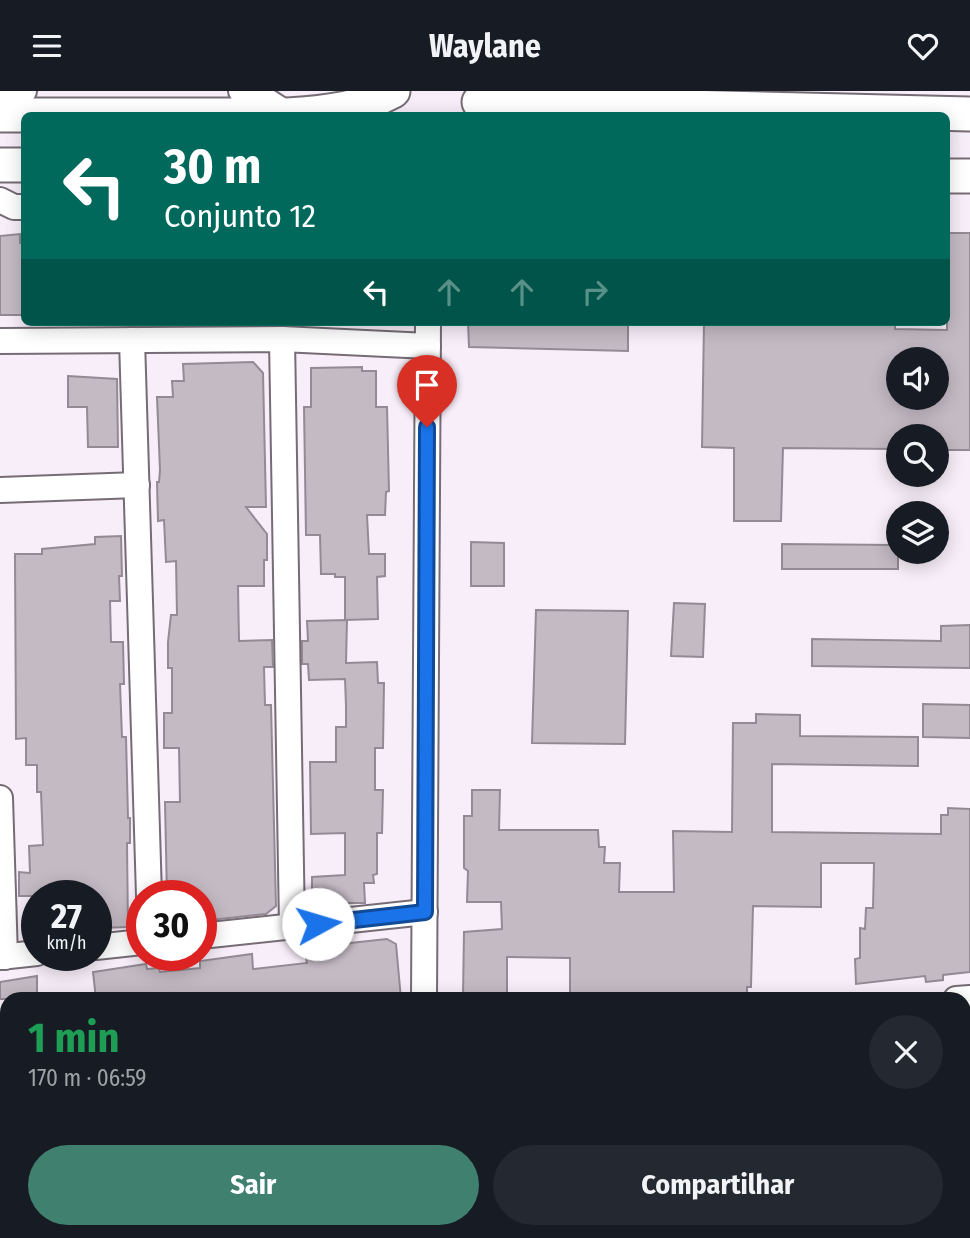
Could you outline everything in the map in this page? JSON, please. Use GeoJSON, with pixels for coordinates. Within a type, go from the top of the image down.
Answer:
{"type":"FeatureCollection","features":[{"type":"Feature","properties":{"kind":"street"},"geometry":{"type":"LineString","coordinates":[[0,97],[24,91]]}},
{"type":"Feature","properties":{"kind":"street"},"geometry":{"type":"LineString","coordinates":[[241,91],[275,104],[284,112]]}},
{"type":"Feature","properties":{"kind":"street"},"geometry":{"type":"LineString","coordinates":[[332,112],[382,101]]}},
{"type":"Feature","properties":{"kind":"street"},"geometry":{"type":"LineString","coordinates":[[477,103],[880,112]]}},
{"type":"Feature","properties":{"kind":"street"},"geometry":{"type":"LineString","coordinates":[[950,114],[970,114]]}},
{"type":"Feature","properties":{"kind":"street"},"geometry":{"type":"LineString","coordinates":[[0,115],[21,115]]}},
{"type":"Feature","properties":{"kind":"street"},"geometry":{"type":"LineString","coordinates":[[0,165],[21,165]]}},
{"type":"Feature","properties":{"kind":"street"},"geometry":{"type":"LineString","coordinates":[[950,176],[970,176]]}},
{"type":"Feature","properties":{"kind":"street"},"geometry":{"type":"LineString","coordinates":[[0,200],[14,207],[21,207]]}},
{"type":"Feature","properties":{"kind":"street"},"geometry":{"type":"LineString","coordinates":[[0,341],[282,339],[428,334],[424,992]]}},
{"type":"Feature","properties":{"kind":"street"},"geometry":{"type":"LineString","coordinates":[[282,339],[292,926]]}},
{"type":"Feature","properties":{"kind":"street"},"geometry":{"type":"LineString","coordinates":[[132,340],[149,880]]}},
{"type":"Feature","properties":{"kind":"street"},"geometry":{"type":"LineString","coordinates":[[0,490],[137,485]]}},
{"type":"Feature","properties":{"kind":"street"},"geometry":{"type":"LineString","coordinates":[[0,798],[2,957],[21,955]]}},
{"type":"Feature","properties":{"kind":"street"},"geometry":{"type":"LineString","coordinates":[[217,934],[425,912]]}},
{"type":"Feature","properties":{"kind":"building"},"geometry":{"type":"Polygon","coordinates":[[[950,233],[970,233],[970,450],[949,450],[949,424],[886,424],[886,449],[783,448],[781,521],[734,521],[734,448],[702,447],[704,326],[895,326],[895,329],[947,330],[947,326],[950,326],[950,233]]]}},
{"type":"Feature","properties":{"kind":"building"},"geometry":{"type":"Polygon","coordinates":[[[20,234],[21,315],[0,315],[0,236],[20,234]]]}},
{"type":"Feature","properties":{"kind":"building"},"geometry":{"type":"Polygon","coordinates":[[[468,326],[628,326],[628,351],[469,347],[468,326]]]}},
{"type":"Feature","properties":{"kind":"building"},"geometry":{"type":"Polygon","coordinates":[[[253,362],[263,373],[266,507],[246,507],[267,534],[267,560],[264,560],[264,586],[238,586],[239,641],[272,640],[273,667],[264,667],[265,705],[271,705],[276,906],[266,914],[217,919],[217,880],[167,880],[165,802],[180,802],[179,748],[164,748],[164,713],[172,713],[172,668],[168,668],[168,642],[171,615],[177,615],[176,561],[166,562],[164,520],[158,521],[157,482],[160,470],[157,397],[173,397],[172,381],[184,381],[183,364],[253,362]]]}},
{"type":"Feature","properties":{"kind":"building"},"geometry":{"type":"Polygon","coordinates":[[[362,367],[362,371],[376,371],[376,407],[387,407],[389,491],[386,492],[385,515],[367,515],[369,554],[385,554],[385,576],[377,577],[378,619],[345,620],[345,577],[321,574],[320,535],[306,535],[304,407],[311,407],[311,368],[362,367]]]}},
{"type":"Feature","properties":{"kind":"building"},"geometry":{"type":"Polygon","coordinates":[[[68,376],[117,379],[118,447],[88,447],[87,407],[68,407],[68,376]]]}},
{"type":"Feature","properties":{"kind":"building"},"geometry":{"type":"Polygon","coordinates":[[[121,536],[120,601],[110,601],[111,642],[123,642],[124,684],[120,684],[122,737],[126,737],[130,818],[126,927],[112,928],[112,880],[21,880],[19,896],[19,872],[30,873],[29,846],[43,845],[37,765],[26,765],[26,738],[16,739],[15,554],[42,554],[42,549],[95,544],[95,537],[121,536]]]}},
{"type":"Feature","properties":{"kind":"building"},"geometry":{"type":"Polygon","coordinates":[[[471,542],[504,543],[504,586],[471,586],[471,542]]]}},
{"type":"Feature","properties":{"kind":"building"},"geometry":{"type":"Polygon","coordinates":[[[782,544],[886,545],[886,564],[898,564],[898,569],[782,569],[782,544]]]}},
{"type":"Feature","properties":{"kind":"building"},"geometry":{"type":"Polygon","coordinates":[[[674,603],[705,604],[703,657],[671,656],[674,603]]]}},
{"type":"Feature","properties":{"kind":"building"},"geometry":{"type":"Polygon","coordinates":[[[536,610],[628,611],[625,744],[532,743],[536,610]]]}},
{"type":"Feature","properties":{"kind":"building"},"geometry":{"type":"Polygon","coordinates":[[[347,620],[346,663],[377,662],[378,683],[384,683],[383,748],[375,748],[375,790],[383,790],[382,833],[377,833],[377,874],[373,875],[374,883],[364,883],[365,903],[312,903],[312,877],[345,875],[345,833],[311,834],[310,762],[336,762],[336,727],[346,727],[345,679],[309,680],[308,664],[302,664],[302,641],[308,641],[307,621],[347,620]]]}},
{"type":"Feature","properties":{"kind":"building"},"geometry":{"type":"Polygon","coordinates":[[[970,625],[970,668],[812,666],[812,639],[941,641],[941,626],[970,625]]]}},
{"type":"Feature","properties":{"kind":"building"},"geometry":{"type":"Polygon","coordinates":[[[923,704],[970,705],[970,738],[923,737],[923,704]]]}},
{"type":"Feature","properties":{"kind":"building"},"geometry":{"type":"Polygon","coordinates":[[[756,714],[800,715],[800,736],[918,737],[918,766],[772,764],[772,832],[941,834],[941,815],[948,815],[948,808],[970,809],[970,972],[943,975],[943,980],[926,982],[925,976],[856,984],[855,959],[860,958],[860,928],[865,929],[866,908],[873,908],[874,863],[821,863],[821,907],[753,906],[751,987],[747,987],[747,992],[570,992],[570,958],[507,957],[507,992],[463,992],[464,932],[502,929],[501,902],[467,902],[464,816],[472,816],[472,790],[500,790],[499,830],[598,830],[599,847],[605,847],[604,863],[620,863],[619,892],[674,892],[673,831],[732,832],[733,723],[756,723],[756,714]]]}},
{"type":"Feature","properties":{"kind":"building"},"geometry":{"type":"Polygon","coordinates":[[[387,939],[396,944],[400,992],[95,992],[93,972],[126,967],[126,971],[217,971],[217,959],[252,954],[253,969],[307,963],[304,948],[387,939]]]}},
{"type":"Feature","properties":{"kind":"building"},"geometry":{"type":"Polygon","coordinates":[[[37,976],[37,992],[0,992],[0,982],[37,976]]]}},
{"type":"Feature","properties":{"kind":"route"},"geometry":{"type":"LineString","coordinates":[[318,924],[425,912],[427,427]]}}]}
